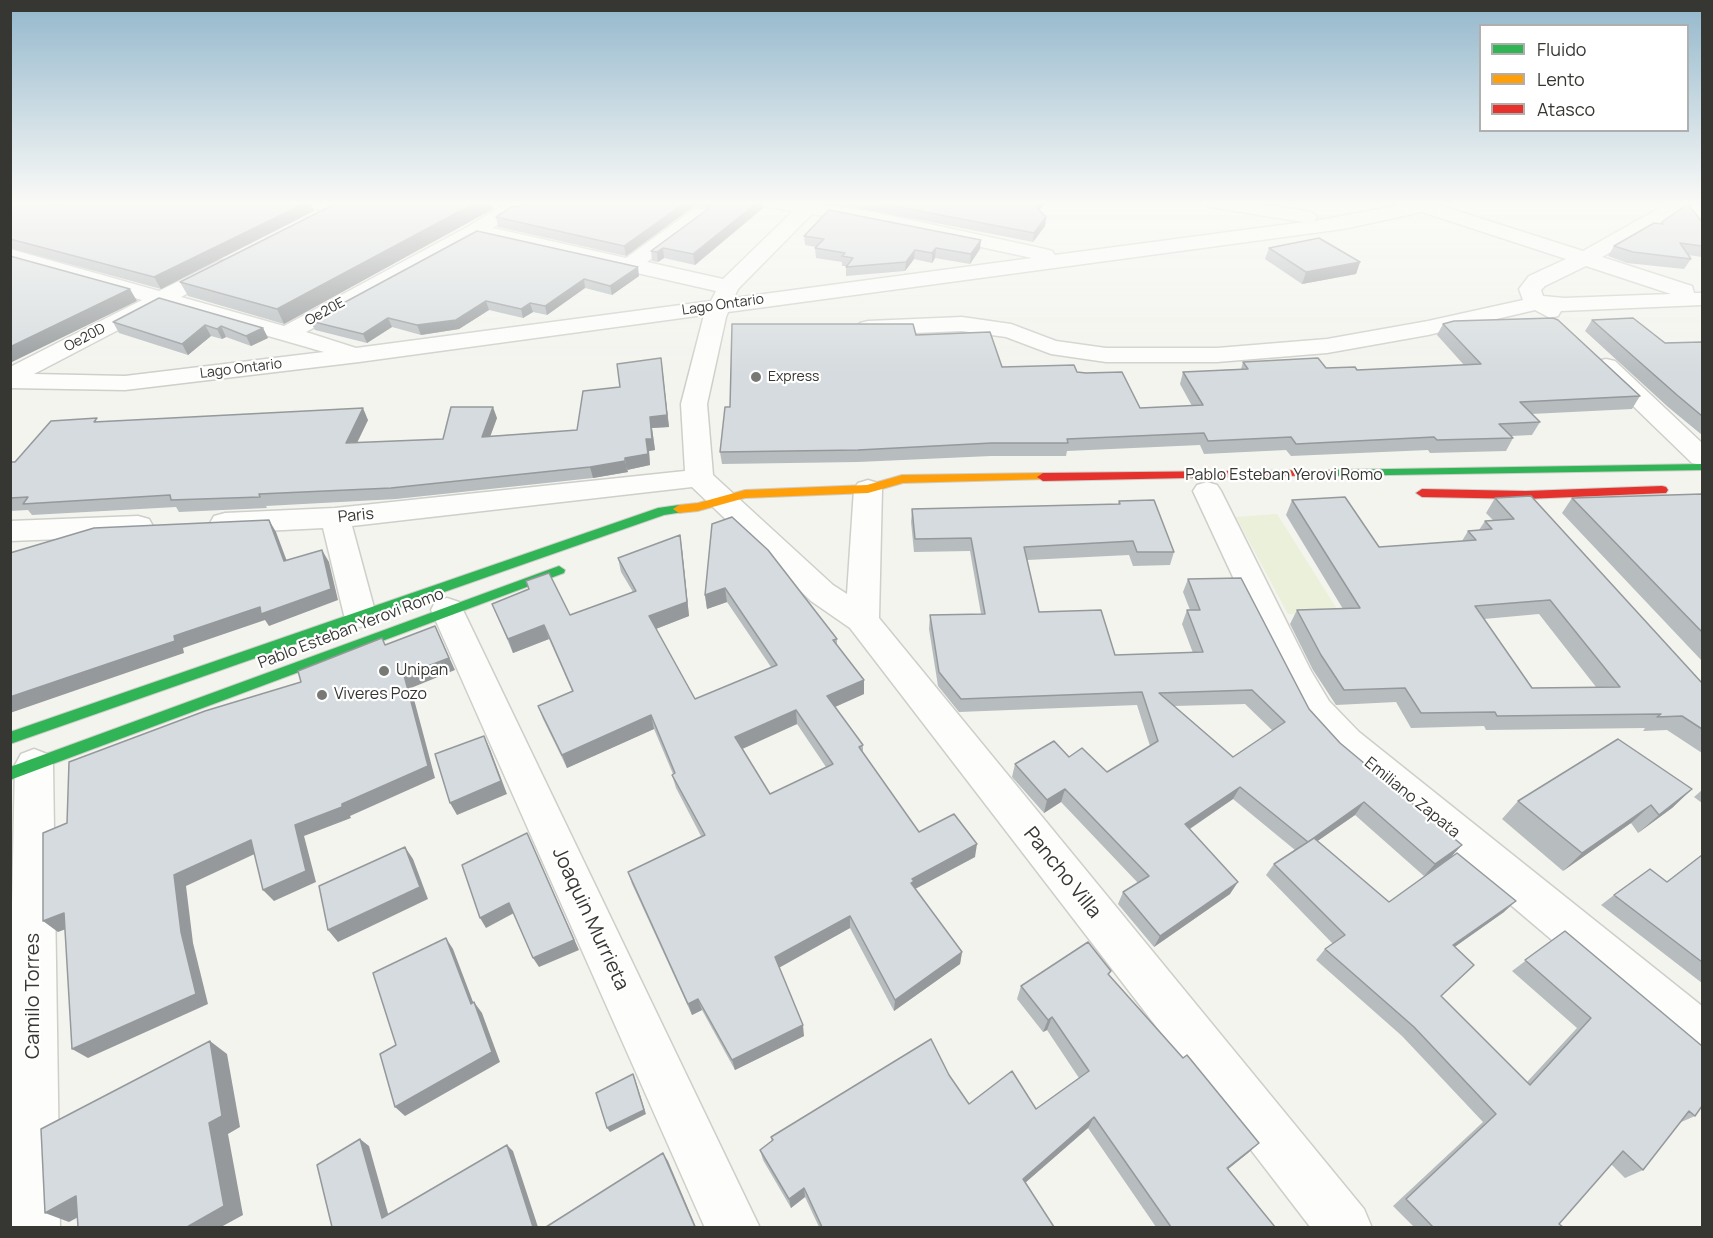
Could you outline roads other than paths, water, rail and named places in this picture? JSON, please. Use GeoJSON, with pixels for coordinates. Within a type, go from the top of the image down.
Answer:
{"type":"FeatureCollection","features":[{"type":"Feature","properties":{"kind":"street"},"geometry":{"type":"LineString","coordinates":[[27,260],[359,355]]}},
{"type":"Feature","properties":{"kind":"street","name":"Oe20D"},"geometry":{"type":"LineString","coordinates":[[10,379],[237,260]]}},
{"type":"Feature","properties":{"kind":"street","name":"Oe20E"},"geometry":{"type":"LineString","coordinates":[[286,334],[422,260]]}},
{"type":"Feature","properties":{"kind":"street"},"geometry":{"type":"LineString","coordinates":[[607,260],[630,265],[721,303],[749,325]]}},
{"type":"Feature","properties":{"kind":"street"},"geometry":{"type":"LineString","coordinates":[[630,265],[637,260]]}},
{"type":"Feature","properties":{"kind":"street"},"geometry":{"type":"LineString","coordinates":[[699,478],[694,404],[721,303],[760,260]]}},
{"type":"Feature","properties":{"kind":"street","name":"Lago Ontario"},"geometry":{"type":"LineString","coordinates":[[10,379],[125,383],[359,355],[721,303],[1070,260]]}},
{"type":"Feature","properties":{"kind":"street"},"geometry":{"type":"LineString","coordinates":[[1582,260],[1537,281],[1530,289],[1533,299],[1562,322],[1577,339],[1702,457]]}},
{"type":"Feature","properties":{"kind":"street"},"geometry":{"type":"LineString","coordinates":[[1591,260],[1702,298]]}},
{"type":"Feature","properties":{"kind":"street"},"geometry":{"type":"LineString","coordinates":[[850,328],[962,324],[1011,331],[1051,347],[1106,355],[1217,355],[1327,346],[1428,328],[1538,303],[1564,305],[1702,298]]}},
{"type":"Feature","properties":{"kind":"street","name":"Pablo Esteban Yerovi Romo"},"geometry":{"type":"LineString","coordinates":[[18,759],[360,615],[662,511],[745,494],[779,491],[879,493],[902,479],[1702,467]]}},
{"type":"Feature","properties":{"kind":"street","name":"Pancho Villa"},"geometry":{"type":"LineString","coordinates":[[699,478],[709,503],[771,543],[822,592],[862,620],[897,668],[1345,1227]]}},
{"type":"Feature","properties":{"kind":"street","name":"Paris"},"geometry":{"type":"LineString","coordinates":[[196,524],[335,518],[699,478]]}},
{"type":"Feature","properties":{"kind":"street"},"geometry":{"type":"LineString","coordinates":[[1408,493],[1526,495],[1679,490]]}},
{"type":"Feature","properties":{"kind":"street","name":"Emiliano Zapata"},"geometry":{"type":"LineString","coordinates":[[1207,491],[1296,676],[1316,711],[1346,743],[1702,1036]]}},
{"type":"Feature","properties":{"kind":"street"},"geometry":{"type":"LineString","coordinates":[[862,620],[879,493]]}},
{"type":"Feature","properties":{"kind":"street"},"geometry":{"type":"LineString","coordinates":[[1526,495],[1549,520]]}},
{"type":"Feature","properties":{"kind":"street"},"geometry":{"type":"LineString","coordinates":[[684,520],[709,503]]}},
{"type":"Feature","properties":{"kind":"street"},"geometry":{"type":"LineString","coordinates":[[335,518],[360,615]]}},
{"type":"Feature","properties":{"kind":"street"},"geometry":{"type":"LineString","coordinates":[[10,531],[161,525]]}},
{"type":"Feature","properties":{"kind":"street","name":"Pablo Esteban Yerovi Romo"},"geometry":{"type":"LineString","coordinates":[[18,759],[567,567]]}},
{"type":"Feature","properties":{"kind":"street","name":"Joaquin Murrieta"},"geometry":{"type":"LineString","coordinates":[[447,610],[734,1227]]}},
{"type":"Feature","properties":{"kind":"street","name":"Camilo Torres"},"geometry":{"type":"LineString","coordinates":[[18,759],[33,1227]]}},
{"type":"Feature","properties":{"kind":"place","name":"Express"},"geometry":{"type":"Point","coordinates":[756,377]}},
{"type":"Feature","properties":{"kind":"place","name":"Unipan"},"geometry":{"type":"Point","coordinates":[384,671]}},
{"type":"Feature","properties":{"kind":"place","name":"Viveres Pozo"},"geometry":{"type":"Point","coordinates":[322,695]}}]}
